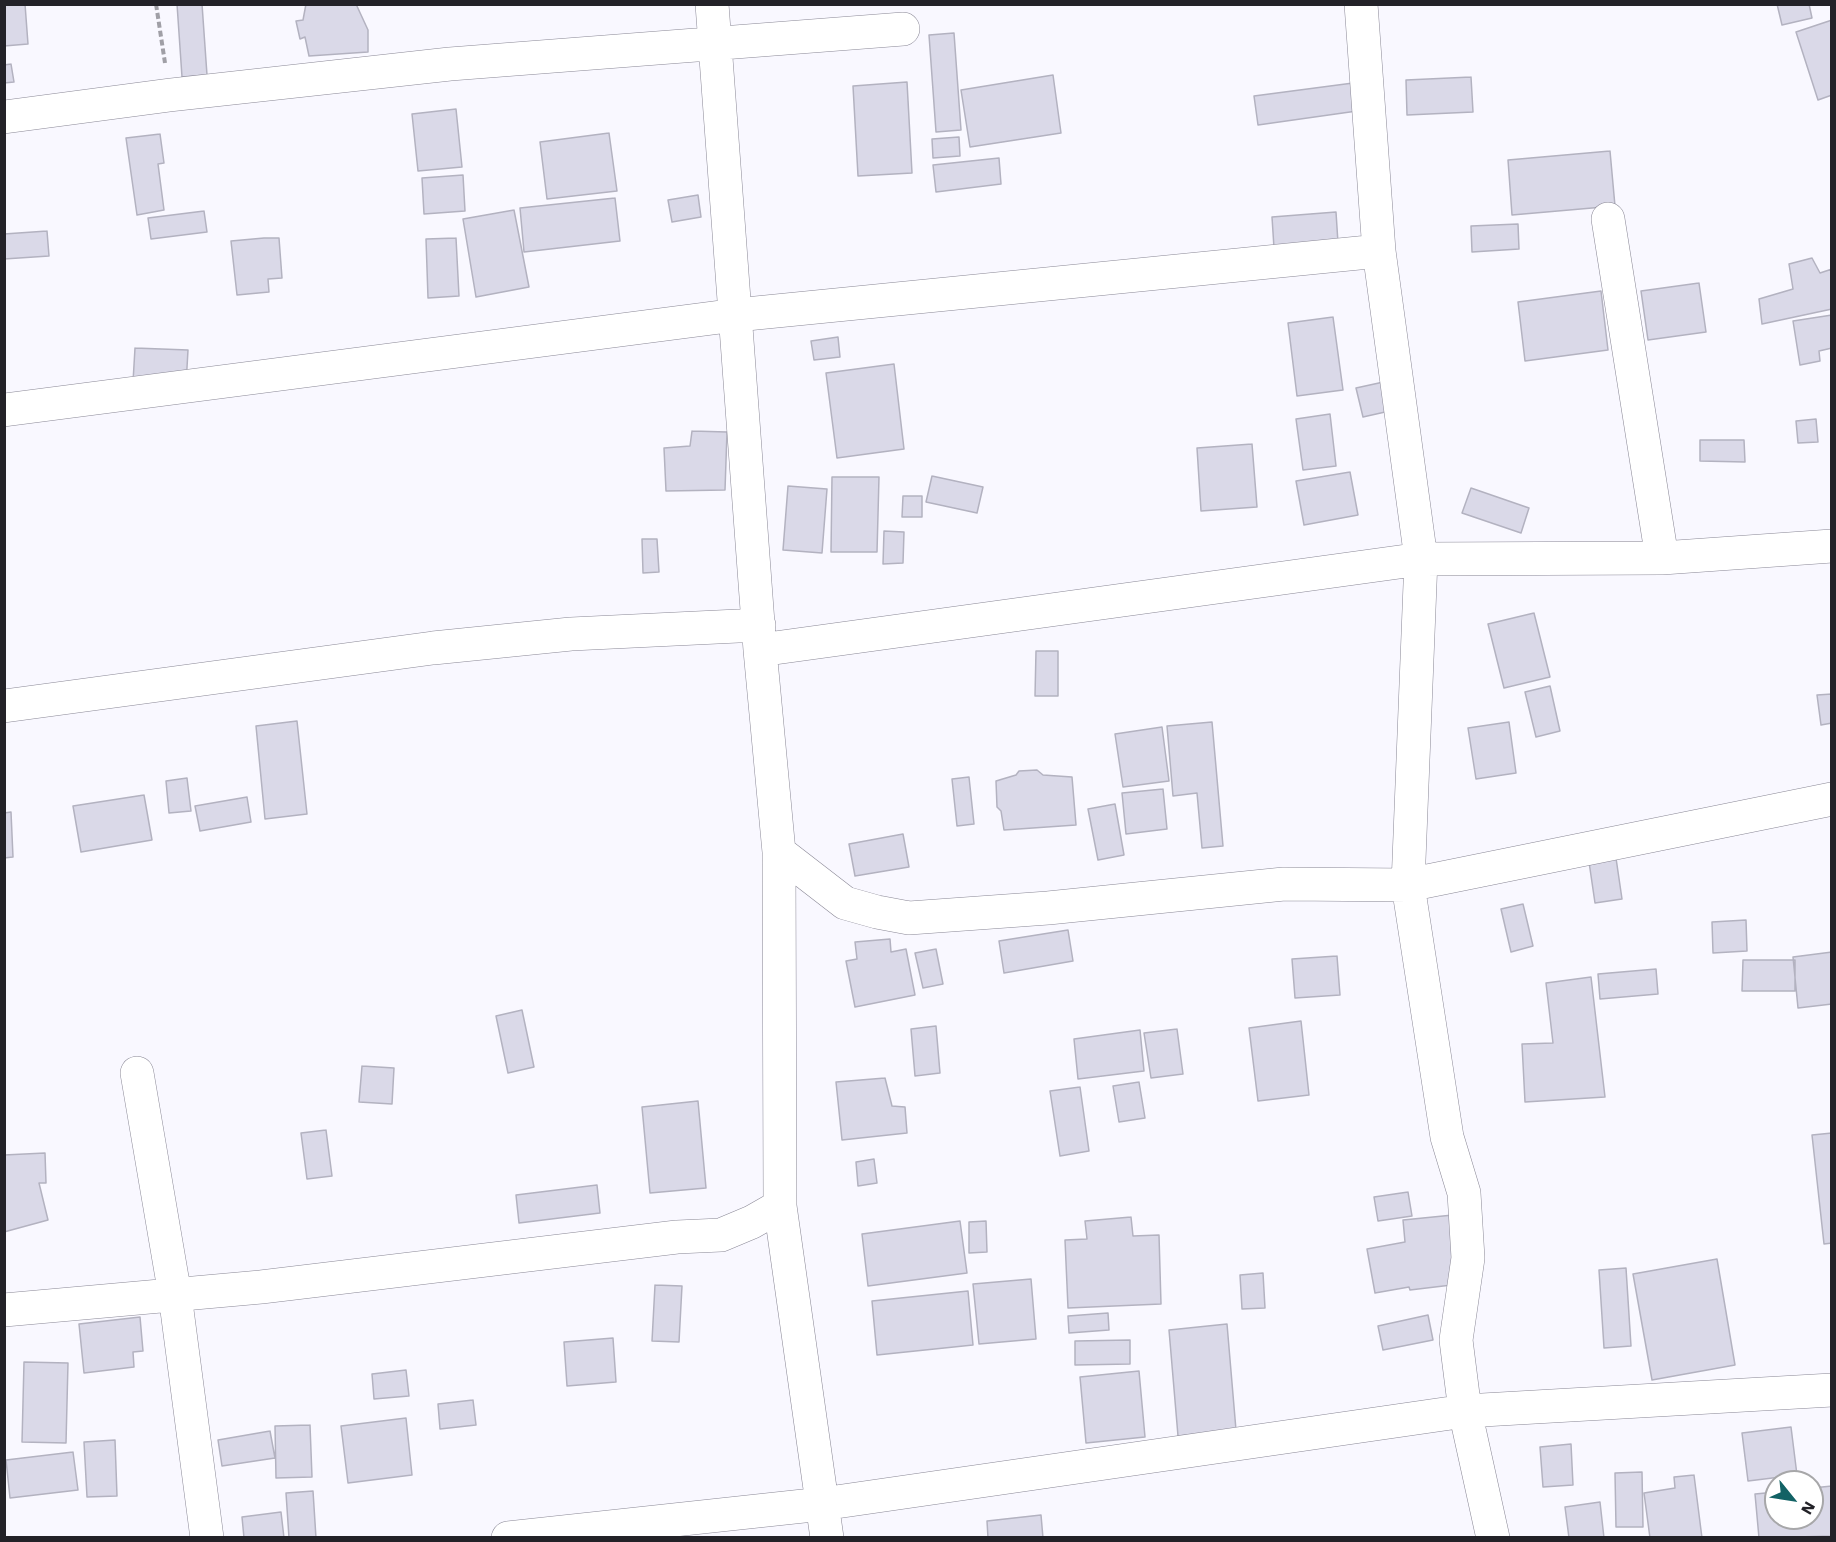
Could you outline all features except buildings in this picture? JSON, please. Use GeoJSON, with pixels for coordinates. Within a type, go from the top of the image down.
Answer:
{"type":"FeatureCollection","features":[{"type":"Feature","properties":{"kind":"street"},"geometry":{"type":"LineString","coordinates":[[712,4],[759,638],[779,852],[780,1206],[827,1538]]}},
{"type":"Feature","properties":{"kind":"street"},"geometry":{"type":"LineString","coordinates":[[1361,4],[1379,250],[1421,559],[1408,885],[1447,1137],[1464,1193],[1468,1258],[1456,1340],[1465,1411],[1493,1538]]}},
{"type":"Feature","properties":{"kind":"street"},"geometry":{"type":"LineString","coordinates":[[4,117],[170,95],[450,64],[903,29]]}},
{"type":"Feature","properties":{"kind":"street"},"geometry":{"type":"LineString","coordinates":[[1608,219],[1662,558]]}},
{"type":"Feature","properties":{"kind":"street"},"geometry":{"type":"LineString","coordinates":[[4,410],[735,315],[1379,250]]}},
{"type":"Feature","properties":{"kind":"street"},"geometry":{"type":"LineString","coordinates":[[4,706],[433,648],[571,634],[759,638],[1421,559],[1662,558],[1832,546]]}},
{"type":"Feature","properties":{"kind":"street"},"geometry":{"type":"LineString","coordinates":[[779,852],[845,903],[909,918],[1048,908],[1284,884],[1408,885],[1832,799]]}},
{"type":"Feature","properties":{"kind":"street"},"geometry":{"type":"LineString","coordinates":[[137,1073],[176,1295],[207,1538]]}},
{"type":"Feature","properties":{"kind":"street"},"geometry":{"type":"LineString","coordinates":[[4,1310],[176,1295],[677,1237],[721,1235],[752,1222],[780,1206]]}},
{"type":"Feature","properties":{"kind":"street"},"geometry":{"type":"LineString","coordinates":[[508,1538],[822,1504],[1465,1411],[1832,1390]]}},
{"type":"Feature","properties":{"kind":"path"},"geometry":{"type":"LineString","coordinates":[[156,4],[170,95]]}}]}
